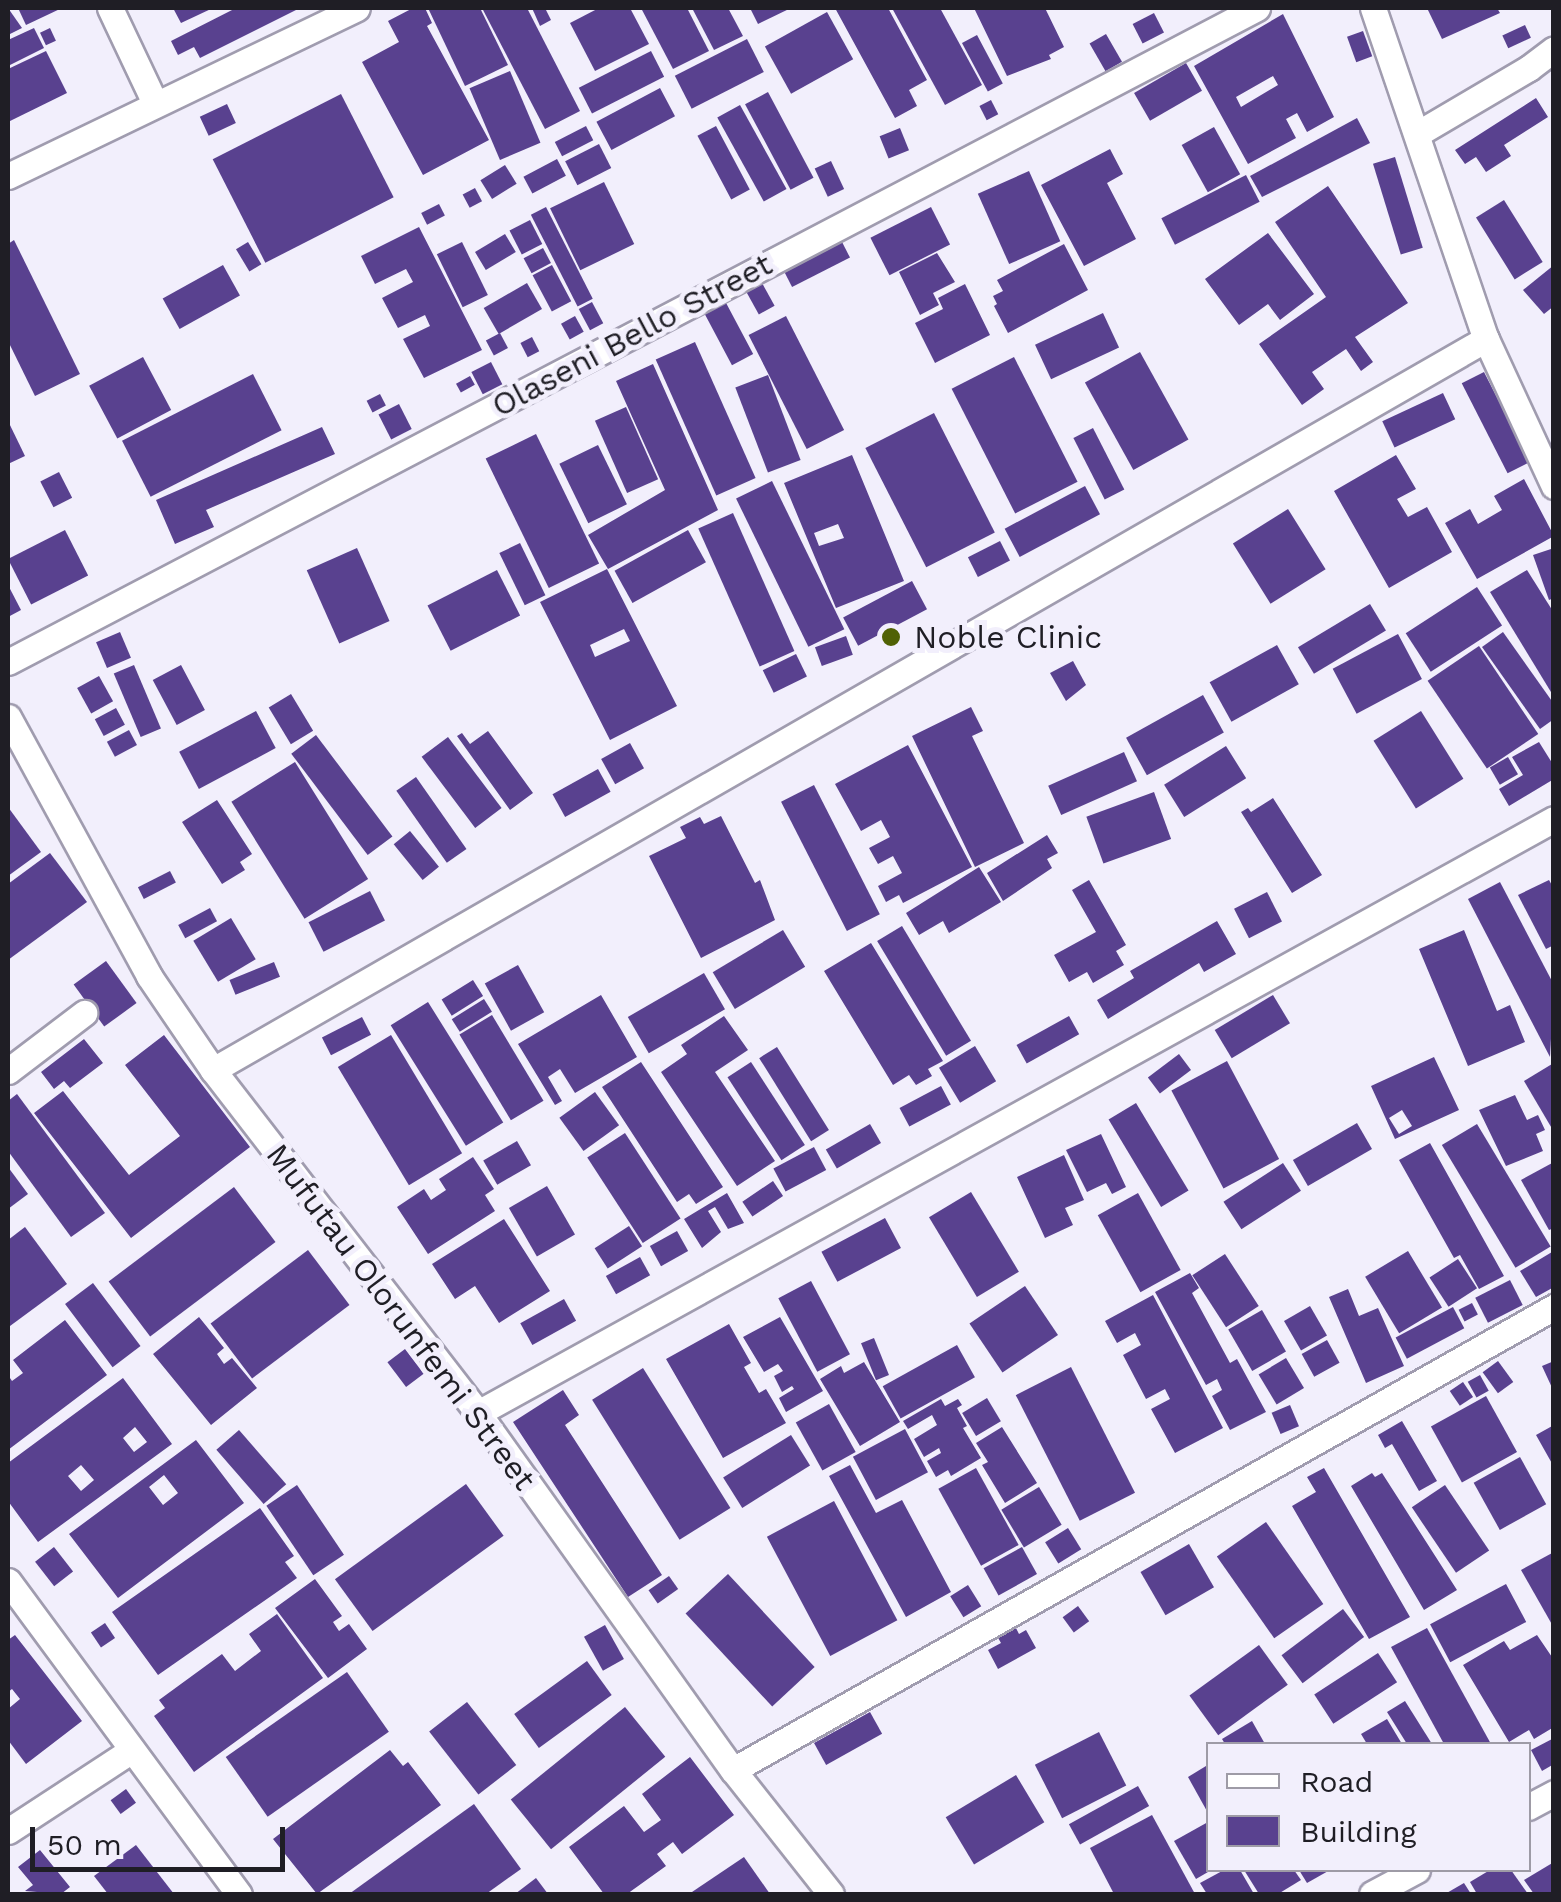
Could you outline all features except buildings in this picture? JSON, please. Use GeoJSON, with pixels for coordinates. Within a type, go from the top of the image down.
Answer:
{"type":"FeatureCollection","features":[{"type":"Feature","properties":{"kind":"street"},"geometry":{"type":"LineString","coordinates":[[110,8],[155,103]]}},
{"type":"Feature","properties":{"kind":"street"},"geometry":{"type":"LineString","coordinates":[[8,176],[357,8]]}},
{"type":"Feature","properties":{"kind":"street","name":"Olaseni Bello Street"},"geometry":{"type":"LineString","coordinates":[[8,662],[1257,8]]}},
{"type":"Feature","properties":{"kind":"street"},"geometry":{"type":"LineString","coordinates":[[1374,8],[1486,339],[1554,486]]}},
{"type":"Feature","properties":{"kind":"street"},"geometry":{"type":"LineString","coordinates":[[1417,134],[1502,86],[1554,49]]}},
{"type":"Feature","properties":{"kind":"street"},"geometry":{"type":"LineString","coordinates":[[213,1070],[1486,339]]}},
{"type":"Feature","properties":{"kind":"street","name":"Mufutau Olorunfemi Street"},"geometry":{"type":"LineString","coordinates":[[8,717],[149,976],[213,1070],[478,1413],[733,1770],[831,1894]]}},
{"type":"Feature","properties":{"kind":"street"},"geometry":{"type":"LineString","coordinates":[[478,1413],[1554,819]]}},
{"type":"Feature","properties":{"kind":"street"},"geometry":{"type":"LineString","coordinates":[[8,1071],[84,1014]]}},
{"type":"Feature","properties":{"kind":"street"},"geometry":{"type":"LineString","coordinates":[[733,1770],[1554,1306]]}},
{"type":"Feature","properties":{"kind":"street"},"geometry":{"type":"LineString","coordinates":[[8,1581],[240,1894]]}},
{"type":"Feature","properties":{"kind":"street"},"geometry":{"type":"LineString","coordinates":[[8,1832],[132,1750]]}},
{"type":"Feature","properties":{"kind":"street"},"geometry":{"type":"LineString","coordinates":[[1531,1805],[1554,1793]]}},
{"type":"Feature","properties":{"kind":"street"},"geometry":{"type":"LineString","coordinates":[[1372,1894],[1412,1872]]}},
{"type":"Feature","properties":{"kind":"place","name":"Noble Clinic"},"geometry":{"type":"Point","coordinates":[891,637]}}]}
